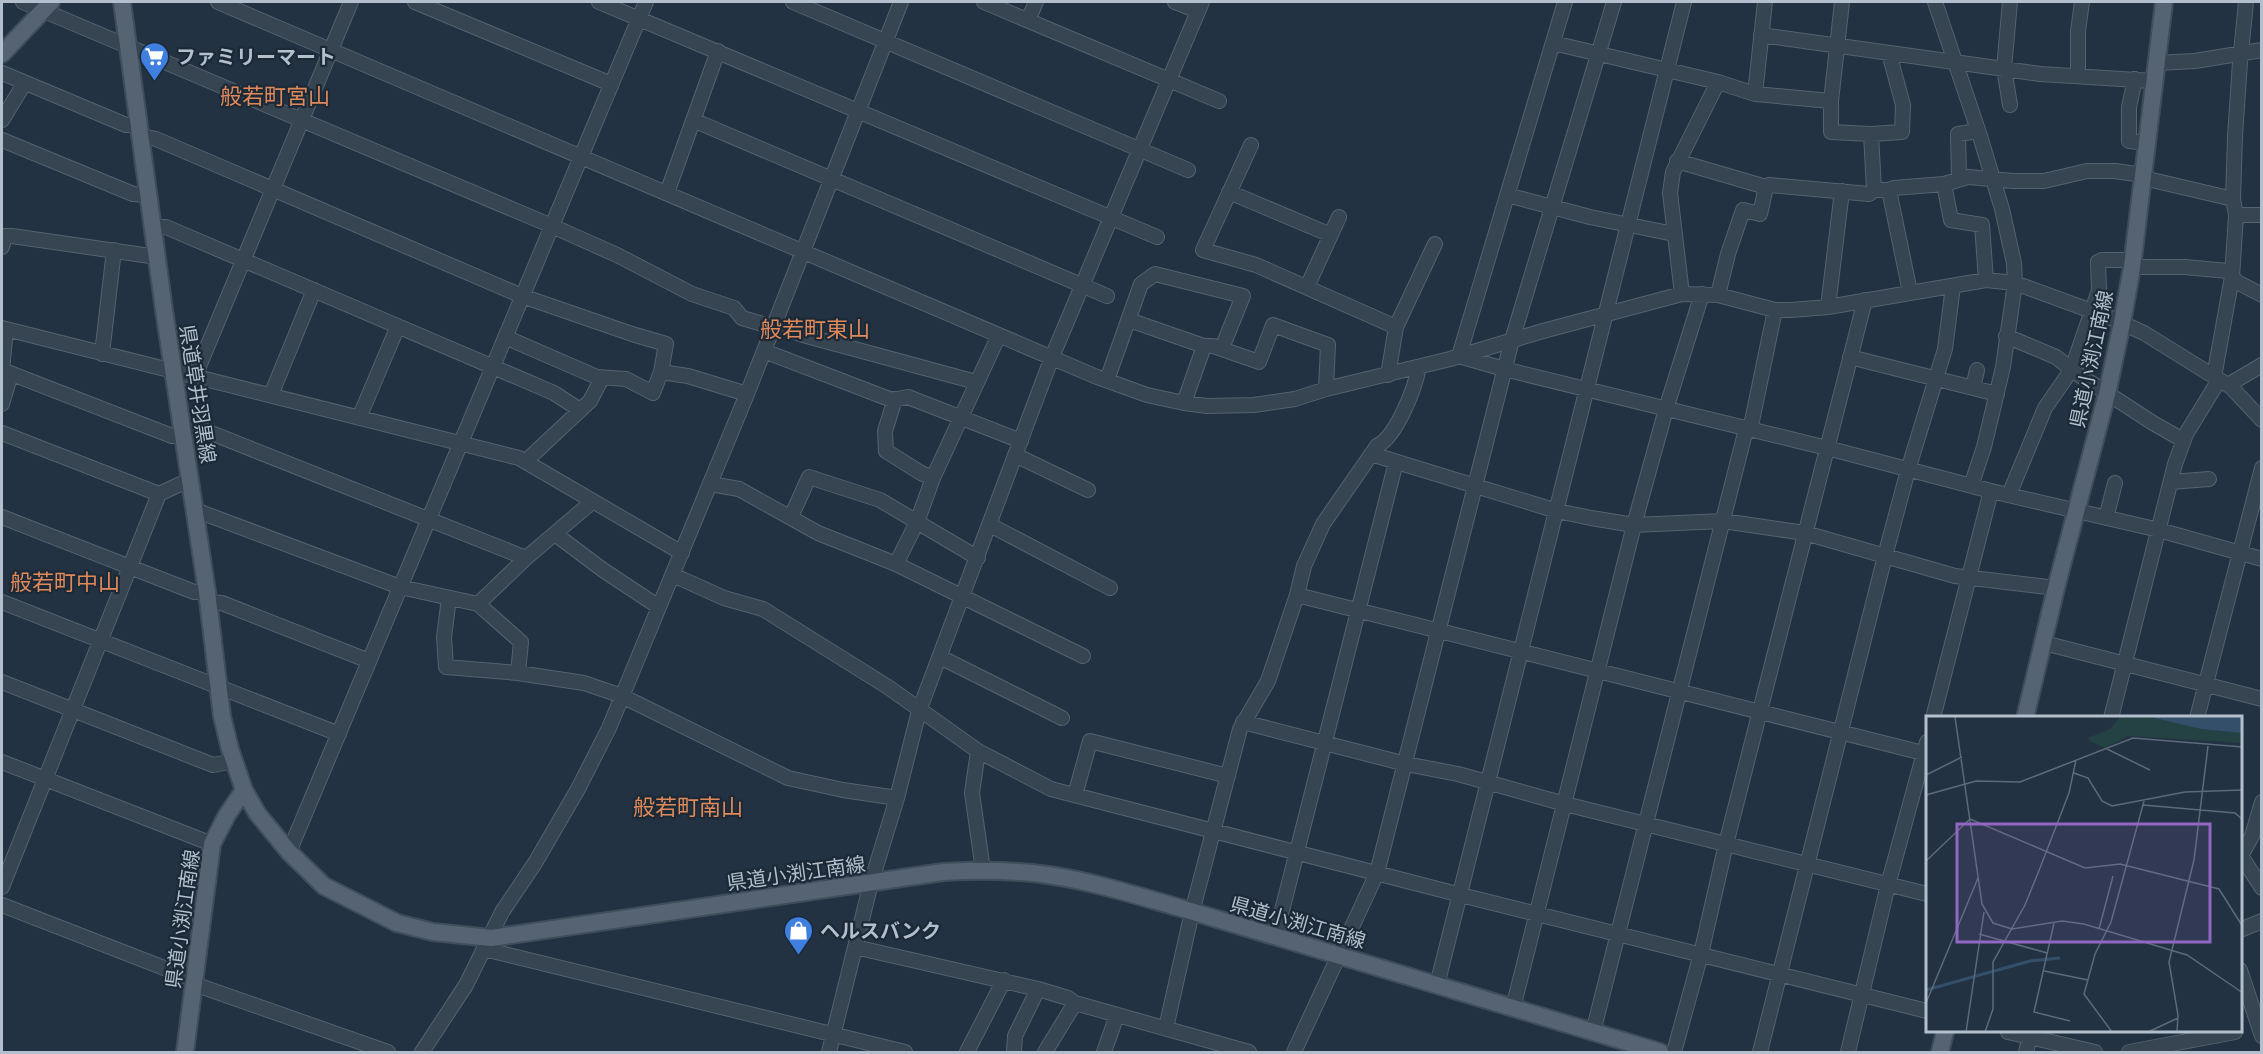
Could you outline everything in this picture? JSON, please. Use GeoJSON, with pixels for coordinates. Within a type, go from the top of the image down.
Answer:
{"type":"FeatureCollection","features":[{"type":"Feature","properties":{"kind":"main road","name":"県道草井羽黒線"},"geometry":{"type":"LineString","coordinates":[[122,2],[181,431],[208,597],[222,716],[244,790]]}},
{"type":"Feature","properties":{"kind":"main road","name":"県道小渕江南線"},"geometry":{"type":"LineString","coordinates":[[2026,716],[2056,588],[2107,394],[2122,323],[2132,263],[2164,2]]}},
{"type":"Feature","properties":{"kind":"main road"},"geometry":{"type":"LineString","coordinates":[[2,54],[47,6]]}},
{"type":"Feature","properties":{"kind":"main road","name":"県道小渕江南線"},"geometry":{"type":"LineString","coordinates":[[185,1053],[212,844],[227,815],[244,790],[257,813],[289,852],[324,886],[397,923],[487,943],[943,872],[983,870],[1049,875],[1192,912],[1660,1053]]}},
{"type":"Feature","properties":{"kind":"main road"},"geometry":{"type":"LineString","coordinates":[[1940,1053],[1945,1033]]}},
{"type":"Feature","properties":{"kind":"street"},"geometry":{"type":"LineString","coordinates":[[23,2],[47,6],[128,46],[552,226],[617,255],[692,294],[734,308],[742,318],[976,382]]}},
{"type":"Feature","properties":{"kind":"street"},"geometry":{"type":"LineString","coordinates":[[218,2],[1097,377],[1139,393],[1184,403],[1207,406],[1254,405],[1295,399],[1682,294],[1719,295],[1775,310],[1828,307],[1986,280],[2016,283],[2093,311],[2144,333],[2221,381],[2262,420]]}},
{"type":"Feature","properties":{"kind":"street"},"geometry":{"type":"LineString","coordinates":[[195,375],[351,2]]}},
{"type":"Feature","properties":{"kind":"street"},"geometry":{"type":"LineString","coordinates":[[415,2],[611,84]]}},
{"type":"Feature","properties":{"kind":"street"},"geometry":{"type":"LineString","coordinates":[[599,2],[1110,215],[1157,237]]}},
{"type":"Feature","properties":{"kind":"street"},"geometry":{"type":"LineString","coordinates":[[289,852],[646,2]]}},
{"type":"Feature","properties":{"kind":"street"},"geometry":{"type":"LineString","coordinates":[[793,2],[1188,170]]}},
{"type":"Feature","properties":{"kind":"street"},"geometry":{"type":"LineString","coordinates":[[422,1053],[466,986],[502,912],[535,863],[578,789],[609,728],[747,394],[901,2]]}},
{"type":"Feature","properties":{"kind":"street"},"geometry":{"type":"LineString","coordinates":[[984,2],[1219,101]]}},
{"type":"Feature","properties":{"kind":"street"},"geometry":{"type":"LineString","coordinates":[[1028,20],[1036,2]]}},
{"type":"Feature","properties":{"kind":"street"},"geometry":{"type":"LineString","coordinates":[[829,1053],[871,883],[920,711],[1052,357],[1200,6],[1175,2]]}},
{"type":"Feature","properties":{"kind":"street"},"geometry":{"type":"LineString","coordinates":[[1459,356],[1565,2]]}},
{"type":"Feature","properties":{"kind":"street"},"geometry":{"type":"LineString","coordinates":[[1294,1053],[1377,873],[1477,485],[1504,369],[1614,2]]}},
{"type":"Feature","properties":{"kind":"street"},"geometry":{"type":"LineString","coordinates":[[1437,985],[1684,2]]}},
{"type":"Feature","properties":{"kind":"street"},"geometry":{"type":"LineString","coordinates":[[1755,94],[1766,2]]}},
{"type":"Feature","properties":{"kind":"street"},"geometry":{"type":"LineString","coordinates":[[1842,2],[1831,101],[1831,132],[1871,134],[1902,132],[1903,105],[1889,53]]}},
{"type":"Feature","properties":{"kind":"street"},"geometry":{"type":"LineString","coordinates":[[1935,2],[2002,209],[2016,283],[2003,367],[1984,447],[1971,486]]}},
{"type":"Feature","properties":{"kind":"street"},"geometry":{"type":"LineString","coordinates":[[2010,2],[2004,68],[2010,105]]}},
{"type":"Feature","properties":{"kind":"street"},"geometry":{"type":"LineString","coordinates":[[2078,76],[2078,31],[2082,2]]}},
{"type":"Feature","properties":{"kind":"street"},"geometry":{"type":"LineString","coordinates":[[2112,716],[2183,440],[2200,409],[2221,381],[2232,277],[2236,215],[2233,199],[2246,2]]}},
{"type":"Feature","properties":{"kind":"street"},"geometry":{"type":"LineString","coordinates":[[1761,35],[2040,74],[2154,81]]}},
{"type":"Feature","properties":{"kind":"street"},"geometry":{"type":"LineString","coordinates":[[1553,43],[1718,82],[1755,94],[1831,101]]}},
{"type":"Feature","properties":{"kind":"street"},"geometry":{"type":"LineString","coordinates":[[2157,63],[2195,61],[2262,50]]}},
{"type":"Feature","properties":{"kind":"street"},"geometry":{"type":"LineString","coordinates":[[667,193],[718,51]]}},
{"type":"Feature","properties":{"kind":"street"},"geometry":{"type":"LineString","coordinates":[[2,73],[522,296],[666,344],[661,372],[653,393],[626,379],[602,378],[505,337]]}},
{"type":"Feature","properties":{"kind":"street"},"geometry":{"type":"LineString","coordinates":[[2135,79],[2129,107],[2129,141],[2147,143]]}},
{"type":"Feature","properties":{"kind":"street"},"geometry":{"type":"LineString","coordinates":[[1682,294],[1674,234],[1671,193],[1673,172],[1718,82]]}},
{"type":"Feature","properties":{"kind":"street"},"geometry":{"type":"LineString","coordinates":[[2,120],[24,84]]}},
{"type":"Feature","properties":{"kind":"street"},"geometry":{"type":"LineString","coordinates":[[693,120],[1107,296]]}},
{"type":"Feature","properties":{"kind":"street"},"geometry":{"type":"LineString","coordinates":[[1959,178],[1958,134],[1978,131]]}},
{"type":"Feature","properties":{"kind":"street"},"geometry":{"type":"LineString","coordinates":[[1871,134],[1874,190]]}},
{"type":"Feature","properties":{"kind":"street"},"geometry":{"type":"LineString","coordinates":[[2,140],[133,194],[149,195]]}},
{"type":"Feature","properties":{"kind":"street"},"geometry":{"type":"LineString","coordinates":[[1251,145],[1203,250],[1256,265],[1396,327]]}},
{"type":"Feature","properties":{"kind":"street"},"geometry":{"type":"LineString","coordinates":[[1677,160],[1766,187]]}},
{"type":"Feature","properties":{"kind":"street"},"geometry":{"type":"LineString","coordinates":[[1719,295],[1740,209],[1760,214],[1766,187],[1769,184],[1869,194],[1874,190],[1944,184],[1959,178],[2044,181],[2087,171],[2115,171],[2143,175],[2152,180],[2233,199]]}},
{"type":"Feature","properties":{"kind":"street"},"geometry":{"type":"LineString","coordinates":[[1944,184],[1951,220],[1982,225],[1986,280]]}},
{"type":"Feature","properties":{"kind":"street"},"geometry":{"type":"LineString","coordinates":[[1889,190],[1910,292]]}},
{"type":"Feature","properties":{"kind":"street"},"geometry":{"type":"LineString","coordinates":[[1229,192],[1331,235]]}},
{"type":"Feature","properties":{"kind":"street"},"geometry":{"type":"LineString","coordinates":[[1828,307],[1842,192]]}},
{"type":"Feature","properties":{"kind":"street"},"geometry":{"type":"LineString","coordinates":[[1507,195],[1674,234]]}},
{"type":"Feature","properties":{"kind":"street"},"geometry":{"type":"LineString","coordinates":[[2236,215],[2262,215]]}},
{"type":"Feature","properties":{"kind":"street"},"geometry":{"type":"LineString","coordinates":[[1307,287],[1339,217]]}},
{"type":"Feature","properties":{"kind":"street"},"geometry":{"type":"LineString","coordinates":[[153,227],[166,227],[244,260],[554,393],[580,410]]}},
{"type":"Feature","properties":{"kind":"street"},"geometry":{"type":"LineString","coordinates":[[2,247],[5,236],[12,236],[157,257]]}},
{"type":"Feature","properties":{"kind":"street"},"geometry":{"type":"LineString","coordinates":[[1388,375],[1396,327],[1435,244]]}},
{"type":"Feature","properties":{"kind":"street"},"geometry":{"type":"LineString","coordinates":[[102,354],[114,250]]}},
{"type":"Feature","properties":{"kind":"street"},"geometry":{"type":"LineString","coordinates":[[2009,495],[2045,408],[2072,369],[2093,311],[2098,290],[2098,262],[2102,260],[2228,271],[2237,282],[2262,296]]}},
{"type":"Feature","properties":{"kind":"street"},"geometry":{"type":"LineString","coordinates":[[1107,380],[1141,284],[1155,274],[1244,296],[1222,348]]}},
{"type":"Feature","properties":{"kind":"street"},"geometry":{"type":"LineString","coordinates":[[1760,1053],[1885,556],[1908,470],[1945,349],[1953,286]]}},
{"type":"Feature","properties":{"kind":"street"},"geometry":{"type":"LineString","coordinates":[[271,395],[314,290]]}},
{"type":"Feature","properties":{"kind":"street"},"geometry":{"type":"LineString","coordinates":[[1512,1008],[1538,914],[1634,525],[1666,409],[1702,294]]}},
{"type":"Feature","properties":{"kind":"street"},"geometry":{"type":"LineString","coordinates":[[1674,1053],[1701,954],[1726,844],[1865,300]]}},
{"type":"Feature","properties":{"kind":"street"},"geometry":{"type":"LineString","coordinates":[[1593,1032],[1744,437],[1752,421],[1775,310]]}},
{"type":"Feature","properties":{"kind":"street"},"geometry":{"type":"LineString","coordinates":[[1129,320],[1204,346],[1213,345],[1259,362],[1273,325],[1328,345],[1326,389]]}},
{"type":"Feature","properties":{"kind":"street"},"geometry":{"type":"LineString","coordinates":[[359,418],[398,326]]}},
{"type":"Feature","properties":{"kind":"street"},"geometry":{"type":"LineString","coordinates":[[526,558],[196,427],[172,436],[11,374],[2,370],[4,328],[461,442],[526,461],[682,553]]}},
{"type":"Feature","properties":{"kind":"street"},"geometry":{"type":"LineString","coordinates":[[896,564],[917,522],[933,477],[959,419],[999,335]]}},
{"type":"Feature","properties":{"kind":"street"},"geometry":{"type":"LineString","coordinates":[[2006,336],[2056,357],[2107,394],[2183,440]]}},
{"type":"Feature","properties":{"kind":"street"},"geometry":{"type":"LineString","coordinates":[[1184,403],[1204,346]]}},
{"type":"Feature","properties":{"kind":"street"},"geometry":{"type":"LineString","coordinates":[[764,351],[895,399],[908,397],[959,419],[1021,441]]}},
{"type":"Feature","properties":{"kind":"street"},"geometry":{"type":"LineString","coordinates":[[1459,356],[1991,491],[2159,530],[2262,559]]}},
{"type":"Feature","properties":{"kind":"street"},"geometry":{"type":"LineString","coordinates":[[1850,357],[1996,394]]}},
{"type":"Feature","properties":{"kind":"street"},"geometry":{"type":"LineString","coordinates":[[2221,381],[2262,365]]}},
{"type":"Feature","properties":{"kind":"street"},"geometry":{"type":"LineString","coordinates":[[1166,1028],[1192,912],[1243,722],[1268,681],[1297,595],[1304,566],[1323,524],[1371,454],[1397,423],[1409,401],[1419,367]]}},
{"type":"Feature","properties":{"kind":"street"},"geometry":{"type":"LineString","coordinates":[[1973,388],[1977,370]]}},
{"type":"Feature","properties":{"kind":"street"},"geometry":{"type":"LineString","coordinates":[[661,372],[688,376],[747,394]]}},
{"type":"Feature","properties":{"kind":"street"},"geometry":{"type":"LineString","coordinates":[[2,404],[11,374]]}},
{"type":"Feature","properties":{"kind":"street"},"geometry":{"type":"LineString","coordinates":[[526,461],[590,401],[602,378]]}},
{"type":"Feature","properties":{"kind":"street"},"geometry":{"type":"LineString","coordinates":[[895,399],[885,430],[886,451],[921,473],[933,477]]}},
{"type":"Feature","properties":{"kind":"street"},"geometry":{"type":"LineString","coordinates":[[2,433],[159,494]]}},
{"type":"Feature","properties":{"kind":"street"},"geometry":{"type":"LineString","coordinates":[[1371,454],[1557,511],[1634,525],[1723,521],[1805,533],[1968,578],[2056,588]]}},
{"type":"Feature","properties":{"kind":"street"},"geometry":{"type":"LineString","coordinates":[[1015,455],[1088,490]]}},
{"type":"Feature","properties":{"kind":"street"},"geometry":{"type":"LineString","coordinates":[[1275,938],[1396,462]]}},
{"type":"Feature","properties":{"kind":"street"},"geometry":{"type":"LineString","coordinates":[[2198,716],[2262,468]]}},
{"type":"Feature","properties":{"kind":"street"},"geometry":{"type":"LineString","coordinates":[[791,517],[809,477],[880,500],[978,558]]}},
{"type":"Feature","properties":{"kind":"street"},"geometry":{"type":"LineString","coordinates":[[2171,482],[2209,479]]}},
{"type":"Feature","properties":{"kind":"street"},"geometry":{"type":"LineString","coordinates":[[2,887],[159,494],[189,480]]}},
{"type":"Feature","properties":{"kind":"street"},"geometry":{"type":"LineString","coordinates":[[2106,518],[2115,483]]}},
{"type":"Feature","properties":{"kind":"street"},"geometry":{"type":"LineString","coordinates":[[710,484],[739,489],[828,538],[896,564],[1083,656]]}},
{"type":"Feature","properties":{"kind":"street"},"geometry":{"type":"LineString","coordinates":[[1934,716],[1991,491]]}},
{"type":"Feature","properties":{"kind":"street"},"geometry":{"type":"LineString","coordinates":[[478,604],[526,558],[592,502]]}},
{"type":"Feature","properties":{"kind":"street"},"geometry":{"type":"LineString","coordinates":[[195,510],[400,587],[478,604],[521,642],[518,673]]}},
{"type":"Feature","properties":{"kind":"street"},"geometry":{"type":"LineString","coordinates":[[2,517],[369,661]]}},
{"type":"Feature","properties":{"kind":"street"},"geometry":{"type":"LineString","coordinates":[[990,525],[1110,588]]}},
{"type":"Feature","properties":{"kind":"street"},"geometry":{"type":"LineString","coordinates":[[555,534],[603,570],[659,607]]}},
{"type":"Feature","properties":{"kind":"street"},"geometry":{"type":"LineString","coordinates":[[673,575],[723,598],[763,609],[888,687],[978,751],[1051,789],[1461,895],[1926,1011]]}},
{"type":"Feature","properties":{"kind":"street"},"geometry":{"type":"LineString","coordinates":[[1297,595],[1842,733],[1926,750],[1888,885],[1848,1053]]}},
{"type":"Feature","properties":{"kind":"street"},"geometry":{"type":"LineString","coordinates":[[449,598],[444,637],[446,667],[518,673],[584,683],[622,696],[788,778],[843,790],[897,798]]}},
{"type":"Feature","properties":{"kind":"street"},"geometry":{"type":"LineString","coordinates":[[2,602],[339,734]]}},
{"type":"Feature","properties":{"kind":"street"},"geometry":{"type":"LineString","coordinates":[[2044,643],[2262,699]]}},
{"type":"Feature","properties":{"kind":"street"},"geometry":{"type":"LineString","coordinates":[[940,657],[1062,718]]}},
{"type":"Feature","properties":{"kind":"street"},"geometry":{"type":"LineString","coordinates":[[2,682],[213,765],[235,761]]}},
{"type":"Feature","properties":{"kind":"street"},"geometry":{"type":"LineString","coordinates":[[1243,722],[1406,764],[1458,774],[1565,804],[1926,894]]}},
{"type":"Feature","properties":{"kind":"street"},"geometry":{"type":"LineString","coordinates":[[1075,795],[1090,741],[1228,776]]}},
{"type":"Feature","properties":{"kind":"street"},"geometry":{"type":"LineString","coordinates":[[978,751],[972,793],[983,870]]}},
{"type":"Feature","properties":{"kind":"street"},"geometry":{"type":"LineString","coordinates":[[2,762],[212,844]]}},
{"type":"Feature","properties":{"kind":"street"},"geometry":{"type":"LineString","coordinates":[[2242,854],[2262,801]]}},
{"type":"Feature","properties":{"kind":"street"},"geometry":{"type":"LineString","coordinates":[[2242,858],[2262,888]]}},
{"type":"Feature","properties":{"kind":"street"},"geometry":{"type":"LineString","coordinates":[[2,905],[194,982],[388,1053]]}},
{"type":"Feature","properties":{"kind":"street"},"geometry":{"type":"LineString","coordinates":[[2242,930],[2262,921]]}},
{"type":"Feature","properties":{"kind":"street"},"geometry":{"type":"LineString","coordinates":[[487,943],[905,1053]]}},
{"type":"Feature","properties":{"kind":"street"},"geometry":{"type":"LineString","coordinates":[[855,947],[1038,989],[1068,998],[1075,1003],[1249,1053]]}},
{"type":"Feature","properties":{"kind":"street"},"geometry":{"type":"LineString","coordinates":[[2242,973],[2261,1029],[2242,1030]]}},
{"type":"Feature","properties":{"kind":"street"},"geometry":{"type":"LineString","coordinates":[[967,1053],[1004,980]]}},
{"type":"Feature","properties":{"kind":"street"},"geometry":{"type":"LineString","coordinates":[[1014,1053],[1015,1036],[1038,989]]}},
{"type":"Feature","properties":{"kind":"street"},"geometry":{"type":"LineString","coordinates":[[1046,1053],[1075,1003]]}},
{"type":"Feature","properties":{"kind":"street"},"geometry":{"type":"LineString","coordinates":[[1104,1053],[1117,1015]]}},
{"type":"Feature","properties":{"kind":"street"},"geometry":{"type":"LineString","coordinates":[[2129,1053],[2230,1033]]}},
{"type":"Feature","properties":{"kind":"street"},"geometry":{"type":"LineString","coordinates":[[2026,1053],[2030,1034],[2095,1053]]}},
{"type":"Feature","properties":{"kind":"place","name":"ファミリーマート"},"geometry":{"type":"Point","coordinates":[155,82]}},
{"type":"Feature","properties":{"kind":"place","name":"ヘルスバンク"},"geometry":{"type":"Point","coordinates":[799,956]}},
{"type":"Feature","properties":{"kind":"district","name":"般若町宮山"},"geometry":{"type":"Point","coordinates":[275,96]}},
{"type":"Feature","properties":{"kind":"district","name":"般若町東山"},"geometry":{"type":"Point","coordinates":[815,329]}},
{"type":"Feature","properties":{"kind":"district","name":"般若町中山"},"geometry":{"type":"Point","coordinates":[65,582]}},
{"type":"Feature","properties":{"kind":"district","name":"般若町南山"},"geometry":{"type":"Point","coordinates":[688,807]}}]}
